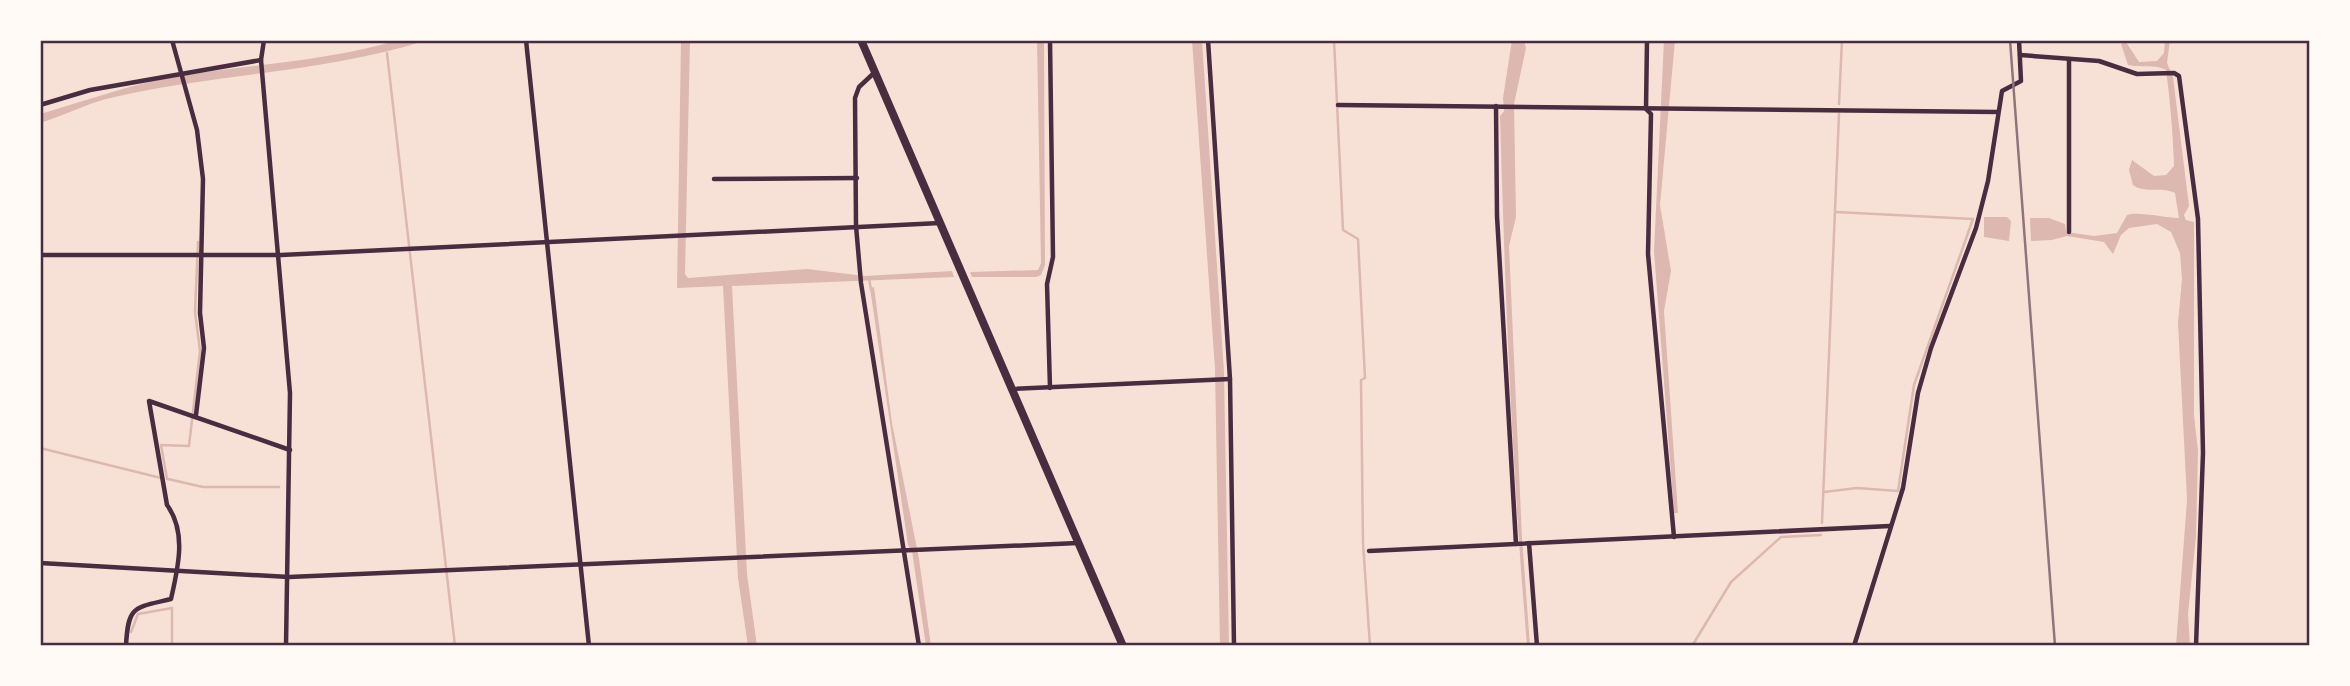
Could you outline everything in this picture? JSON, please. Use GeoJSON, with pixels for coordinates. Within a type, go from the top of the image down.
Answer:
{"type":"FeatureCollection","features":[{"type":"Feature","properties":{"kind":"highway"},"geometry":{"type":"LineString","coordinates":[[861,40],[1123,646]]}},
{"type":"Feature","properties":{"kind":"street"},"geometry":{"type":"LineString","coordinates":[[172,40],[197,130],[203,179],[200,313],[204,348],[196,415]]}},
{"type":"Feature","properties":{"kind":"street"},"geometry":{"type":"LineString","coordinates":[[264,40],[261,60],[281,256],[290,380],[286,646]]}},
{"type":"Feature","properties":{"kind":"street"},"geometry":{"type":"LineString","coordinates":[[526,40],[589,646]]}},
{"type":"Feature","properties":{"kind":"street"},"geometry":{"type":"LineString","coordinates":[[1049,388],[1047,284],[1053,257],[1050,40]]}},
{"type":"Feature","properties":{"kind":"street"},"geometry":{"type":"LineString","coordinates":[[1208,40],[1230,379],[1234,646]]}},
{"type":"Feature","properties":{"kind":"street"},"geometry":{"type":"LineString","coordinates":[[1647,40],[1646,109],[1651,114],[1648,254],[1674,537]]}},
{"type":"Feature","properties":{"kind":"street"},"geometry":{"type":"LineString","coordinates":[[1854,646],[1903,488],[1919,393],[1931,348],[1976,228],[2002,91],[2021,81],[2019,40]]}},
{"type":"Feature","properties":{"kind":"street"},"geometry":{"type":"LineString","coordinates":[[2020,55],[2099,61],[2137,74],[2174,73],[2179,76],[2198,219],[2203,453],[2196,646]]}},
{"type":"Feature","properties":{"kind":"street"},"geometry":{"type":"LineString","coordinates":[[2069,59],[2069,232]]}},
{"type":"Feature","properties":{"kind":"street"},"geometry":{"type":"LineString","coordinates":[[40,105],[90,90],[182,71],[261,60]]}},
{"type":"Feature","properties":{"kind":"street"},"geometry":{"type":"LineString","coordinates":[[874,73],[859,87],[855,98],[856,226],[861,283],[919,646]]}},
{"type":"Feature","properties":{"kind":"street"},"geometry":{"type":"LineString","coordinates":[[1338,105],[1998,112]]}},
{"type":"Feature","properties":{"kind":"street"},"geometry":{"type":"LineString","coordinates":[[1499,106],[1497,216],[1516,544]]}},
{"type":"Feature","properties":{"kind":"street"},"geometry":{"type":"LineString","coordinates":[[714,179],[857,178]]}},
{"type":"Feature","properties":{"kind":"street"},"geometry":{"type":"LineString","coordinates":[[40,255],[281,256],[941,223]]}},
{"type":"Feature","properties":{"kind":"street"},"geometry":{"type":"LineString","coordinates":[[1011,389],[1230,379]]}},
{"type":"Feature","properties":{"kind":"street"},"geometry":{"type":"LineString","coordinates":[[126,646],[128,617],[136,608],[172,599],[177,572],[177,518],[167,505],[149,401],[196,415],[290,450]]}},
{"type":"Feature","properties":{"kind":"street"},"geometry":{"type":"LineString","coordinates":[[1369,551],[1891,526]]}},
{"type":"Feature","properties":{"kind":"street"},"geometry":{"type":"LineString","coordinates":[[40,563],[289,577],[1079,543]]}},
{"type":"Feature","properties":{"kind":"street"},"geometry":{"type":"LineString","coordinates":[[1529,543],[1537,646]]}},
{"type":"Feature","properties":{"kind":"shaded area"},"geometry":{"type":"Polygon","coordinates":[[[398,40],[427,40],[347,60],[146,90],[98,101],[40,123],[40,114],[140,84],[343,53],[398,40]]]}},
{"type":"Feature","properties":{"kind":"shaded area"},"geometry":{"type":"Polygon","coordinates":[[[681,40],[690,40],[685,274],[688,278],[807,269],[865,276],[952,271],[954,277],[732,286],[747,574],[757,646],[748,646],[738,578],[723,286],[677,288],[681,40]]]}},
{"type":"Feature","properties":{"kind":"shaded area"},"geometry":{"type":"Polygon","coordinates":[[[1037,40],[1044,40],[1045,265],[1041,275],[1036,277],[972,277],[970,272],[1038,270],[1041,263],[1037,40]]]}},
{"type":"Feature","properties":{"kind":"shaded area"},"geometry":{"type":"Polygon","coordinates":[[[1192,40],[1202,40],[1224,372],[1229,646],[1220,646],[1215,369],[1192,40]]]}},
{"type":"Feature","properties":{"kind":"shaded area"},"geometry":{"type":"Polygon","coordinates":[[[1512,40],[1524,40],[1526,48],[1514,104],[1516,217],[1509,246],[1522,538],[1530,646],[1527,646],[1513,448],[1500,116],[1504,111],[1503,98],[1512,40]]]}},
{"type":"Feature","properties":{"kind":"shaded area"},"geometry":{"type":"Polygon","coordinates":[[[1664,40],[1675,40],[1660,205],[1671,271],[1664,311],[1678,513],[1674,513],[1654,251],[1664,40]]]}},
{"type":"Feature","properties":{"kind":"shaded area"},"geometry":{"type":"Polygon","coordinates":[[[2165,40],[2170,40],[2167,63],[2173,77],[2189,206],[2184,215],[2186,220],[2194,222],[2194,415],[2198,451],[2196,536],[2188,614],[2190,646],[2176,646],[2187,500],[2178,323],[2182,279],[2180,253],[2171,232],[2157,224],[2129,228],[2121,235],[2113,254],[2104,242],[2067,236],[2031,241],[2030,218],[2049,218],[2065,224],[2066,232],[2094,236],[2117,233],[2127,215],[2179,218],[2175,193],[2138,188],[2133,185],[2129,170],[2132,160],[2154,176],[2166,175],[2174,166],[2166,70],[2128,65],[2121,44],[2126,42],[2139,62],[2157,61],[2164,53],[2165,40]]]}},
{"type":"Feature","properties":{"kind":"shaded area"},"geometry":{"type":"Polygon","coordinates":[[[1984,217],[2007,217],[2011,221],[2009,241],[1984,237],[1984,217]]]}},
{"type":"Feature","properties":{"kind":"shaded area"},"geometry":{"type":"Polygon","coordinates":[[[874,287],[892,423],[919,559],[931,646],[926,646],[912,551],[908,545],[870,288],[874,287]]]}},
{"type":"Feature","properties":{"kind":"waterway"},"geometry":{"type":"LineString","coordinates":[[1334,40],[1343,230],[1358,239],[1365,378],[1361,380],[1363,543],[1370,646]]}},
{"type":"Feature","properties":{"kind":"waterway"},"geometry":{"type":"LineString","coordinates":[[1839,104],[1842,40]]}},
{"type":"Feature","properties":{"kind":"waterway"},"geometry":{"type":"LineString","coordinates":[[387,53],[455,646]]}},
{"type":"Feature","properties":{"kind":"waterway"},"geometry":{"type":"LineString","coordinates":[[1822,523],[1839,114]]}},
{"type":"Feature","properties":{"kind":"waterway"},"geometry":{"type":"LineString","coordinates":[[1824,492],[1857,488],[1898,491],[1914,385],[1973,219],[1836,212]]}},
{"type":"Feature","properties":{"kind":"waterway"},"geometry":{"type":"LineString","coordinates":[[167,479],[161,445],[189,446],[200,351],[195,312],[198,242]]}},
{"type":"Feature","properties":{"kind":"waterway"},"geometry":{"type":"LineString","coordinates":[[869,278],[871,290]]}},
{"type":"Feature","properties":{"kind":"waterway"},"geometry":{"type":"LineString","coordinates":[[40,448],[161,478]]}},
{"type":"Feature","properties":{"kind":"waterway"},"geometry":{"type":"LineString","coordinates":[[168,479],[203,487],[279,487]]}},
{"type":"Feature","properties":{"kind":"waterway"},"geometry":{"type":"LineString","coordinates":[[1692,646],[1731,582],[1781,537],[1821,535]]}},
{"type":"Feature","properties":{"kind":"waterway"},"geometry":{"type":"LineString","coordinates":[[131,632],[138,614],[172,608],[172,646]]}},
{"type":"Feature","properties":{"kind":"railway"},"geometry":{"type":"LineString","coordinates":[[2010,40],[2055,646]]}}]}
